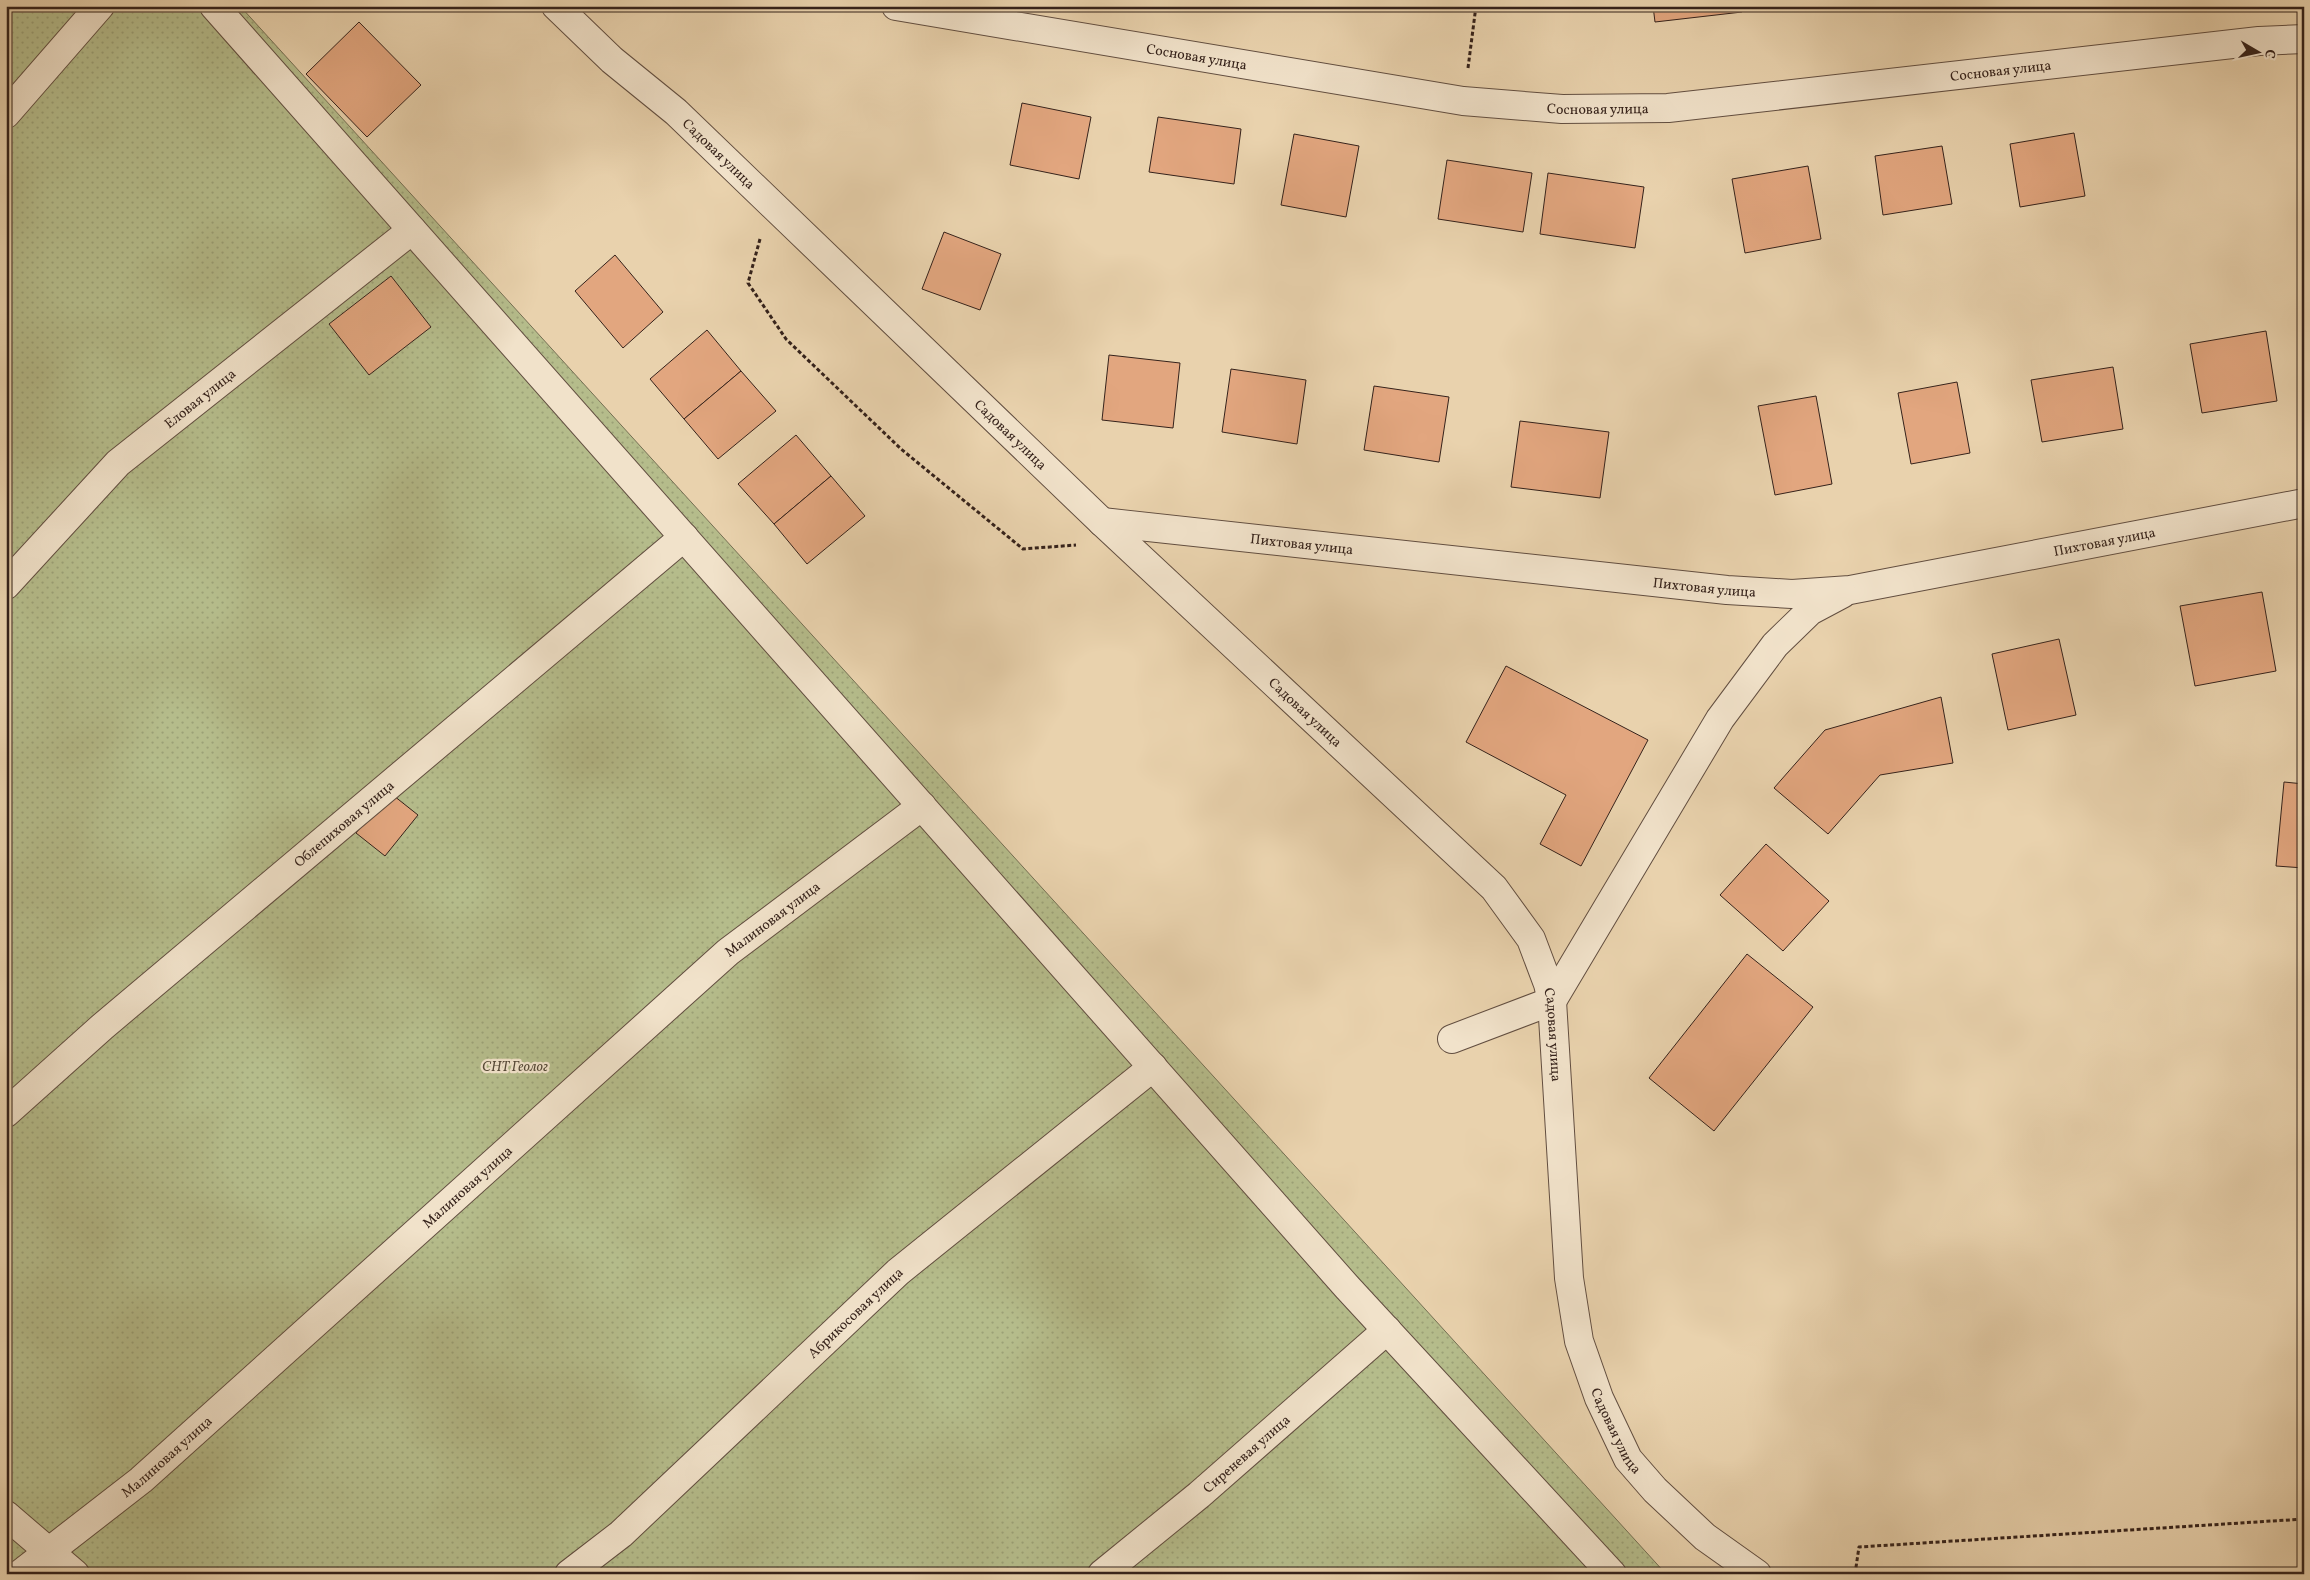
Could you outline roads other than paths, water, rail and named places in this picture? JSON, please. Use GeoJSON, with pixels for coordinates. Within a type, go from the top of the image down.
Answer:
{"type":"FeatureCollection","features":[{"type":"Feature","properties":{"kind":"street"},"geometry":{"type":"LineString","coordinates":[[6,114],[100,6]]}},
{"type":"Feature","properties":{"kind":"street"},"geometry":{"type":"LineString","coordinates":[[214,6],[1387,1330],[1612,1574]]}},
{"type":"Feature","properties":{"kind":"street","name":"Сосновая улица"},"geometry":{"type":"LineString","coordinates":[[896,6],[1463,101],[1562,109],[1668,108],[2259,41],[2304,39]]}},
{"type":"Feature","properties":{"kind":"street","name":"Садовая улица"},"geometry":{"type":"LineString","coordinates":[[566,10],[612,60],[676,112],[1121,541],[1494,888],[1530,939],[1548,984],[1552,1001],[1569,1278],[1579,1341],[1599,1398],[1628,1459],[1655,1490],[1705,1537],[1757,1574]]}},
{"type":"Feature","properties":{"kind":"street","name":"Еловая улица"},"geometry":{"type":"LineString","coordinates":[[6,585],[118,463],[412,230]]}},
{"type":"Feature","properties":{"kind":"street","name":"Пихтовая улица"},"geometry":{"type":"LineString","coordinates":[[1102,522],[1727,590],[1792,594],[1850,590],[2304,504]]}},
{"type":"Feature","properties":{"kind":"street","name":"Облепиховая улица"},"geometry":{"type":"LineString","coordinates":[[6,1112],[102,1027],[684,537]]}},
{"type":"Feature","properties":{"kind":"street"},"geometry":{"type":"LineString","coordinates":[[1452,1039],[1552,1001],[1720,719],[1775,645],[1810,611],[1850,590]]}},
{"type":"Feature","properties":{"kind":"street","name":"Малиновая улица"},"geometry":{"type":"LineString","coordinates":[[20,1574],[141,1480],[728,952],[922,806]]}},
{"type":"Feature","properties":{"kind":"street","name":"Абрикосовая улица"},"geometry":{"type":"LineString","coordinates":[[569,1574],[621,1534],[898,1272],[1153,1067]]}},
{"type":"Feature","properties":{"kind":"street","name":"Сиреневая улица"},"geometry":{"type":"LineString","coordinates":[[1102,1574],[1199,1495],[1387,1330]]}},
{"type":"Feature","properties":{"kind":"street"},"geometry":{"type":"LineString","coordinates":[[6,1515],[75,1574]]}},
{"type":"Feature","properties":{"kind":"park label","name":"СНТ Геолог"},"geometry":{"type":"Point","coordinates":[515,1066]}}]}
